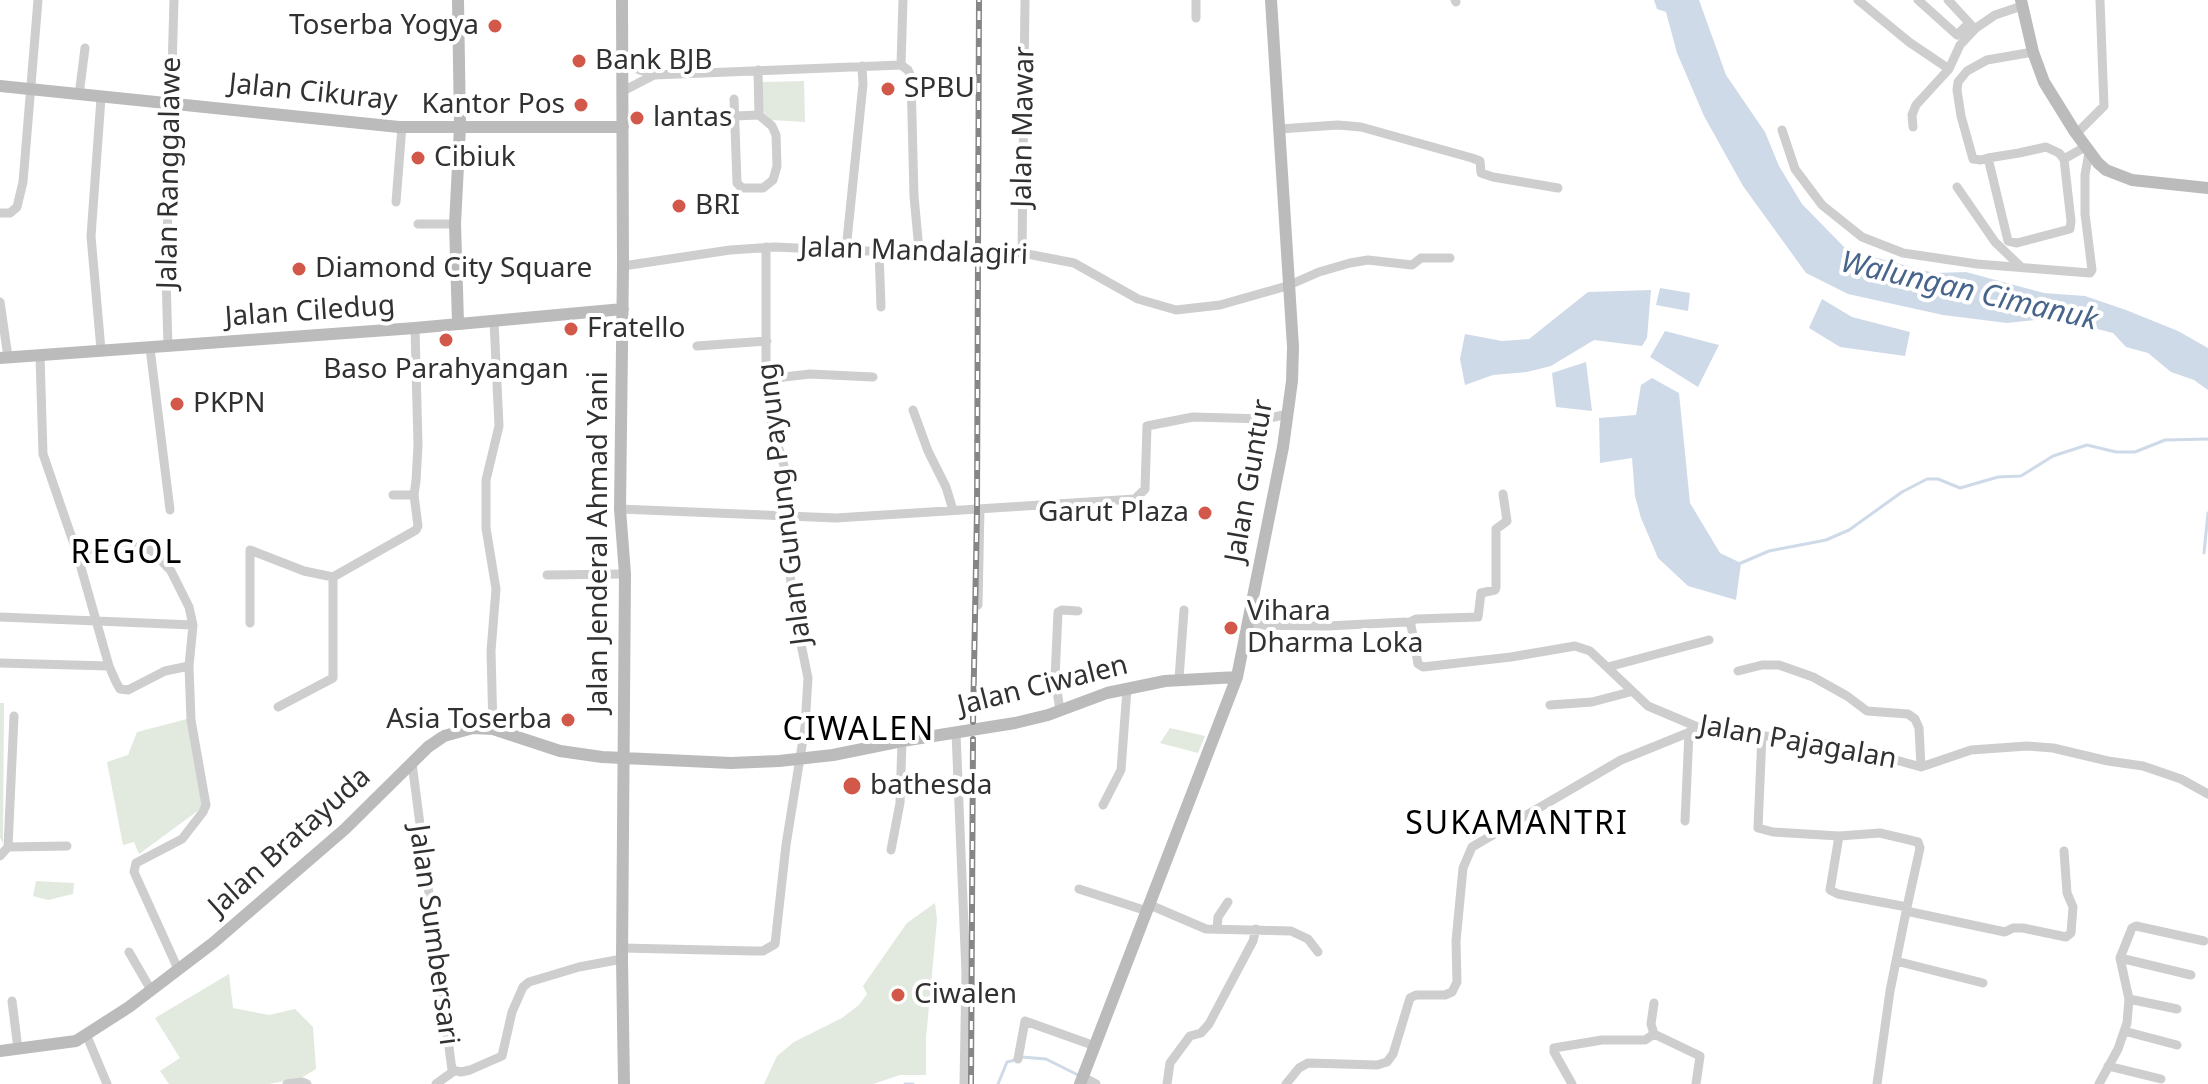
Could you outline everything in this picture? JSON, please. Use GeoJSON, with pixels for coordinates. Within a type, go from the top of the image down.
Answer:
{"type":"FeatureCollection","features":[{"type":"Feature","properties":{"kind":"street"},"geometry":{"type":"LineString","coordinates":[[0,213],[13,212],[21,195],[38,0]]}},
{"type":"Feature","properties":{"kind":"street","name":"Jalan Ranggalawe"},"geometry":{"type":"LineString","coordinates":[[168,347],[166,275],[174,0]]}},
{"type":"Feature","properties":{"kind":"street"},"geometry":{"type":"LineString","coordinates":[[458,0],[460,127],[455,224],[458,322]]}},
{"type":"Feature","properties":{"kind":"street","name":"Jalan Jenderal Ahmad Yani"},"geometry":{"type":"LineString","coordinates":[[622,0],[620,509],[625,574],[624,1084]]}},
{"type":"Feature","properties":{"kind":"street"},"geometry":{"type":"LineString","coordinates":[[901,65],[903,0]]}},
{"type":"Feature","properties":{"kind":"street","name":"Jalan Mawar"},"geometry":{"type":"LineString","coordinates":[[1022,253],[1025,0]]}},
{"type":"Feature","properties":{"kind":"street"},"geometry":{"type":"LineString","coordinates":[[1196,0],[1196,18]]}},
{"type":"Feature","properties":{"kind":"street","name":"Jalan Guntur"},"geometry":{"type":"LineString","coordinates":[[1082,1079],[1237,677],[1288,414],[1293,347],[1271,0]]}},
{"type":"Feature","properties":{"kind":"street"},"geometry":{"type":"LineString","coordinates":[[1858,0],[1909,42],[1949,69]]}},
{"type":"Feature","properties":{"kind":"street"},"geometry":{"type":"LineString","coordinates":[[1918,0],[1957,35],[2022,3],[2033,52],[2044,82],[2087,150],[2106,170],[2118,176],[2155,184],[2208,188]]}},
{"type":"Feature","properties":{"kind":"street"},"geometry":{"type":"LineString","coordinates":[[1948,0],[1972,26]]}},
{"type":"Feature","properties":{"kind":"street"},"geometry":{"type":"LineString","coordinates":[[2076,134],[2104,106],[2100,0]]}},
{"type":"Feature","properties":{"kind":"street"},"geometry":{"type":"LineString","coordinates":[[1913,127],[1912,115],[1916,105],[1949,69],[1972,26]]}},
{"type":"Feature","properties":{"kind":"street"},"geometry":{"type":"LineString","coordinates":[[79,95],[85,48]]}},
{"type":"Feature","properties":{"kind":"street"},"geometry":{"type":"LineString","coordinates":[[1988,158],[2006,239],[2014,244],[2070,229],[2064,159],[2050,147],[1973,159],[1959,103],[1958,82],[1974,65],[2033,52]]}},
{"type":"Feature","properties":{"kind":"street"},"geometry":{"type":"LineString","coordinates":[[623,64],[654,75],[901,65],[911,77],[914,196],[919,250]]}},
{"type":"Feature","properties":{"kind":"street"},"geometry":{"type":"LineString","coordinates":[[846,250],[863,84],[862,66]]}},
{"type":"Feature","properties":{"kind":"street"},"geometry":{"type":"LineString","coordinates":[[758,70],[759,115]]}},
{"type":"Feature","properties":{"kind":"street"},"geometry":{"type":"LineString","coordinates":[[623,91],[654,75]]}},
{"type":"Feature","properties":{"kind":"street","name":"Jalan Cikuray"},"geometry":{"type":"LineString","coordinates":[[0,86],[402,126],[623,127]]}},
{"type":"Feature","properties":{"kind":"street"},"geometry":{"type":"LineString","coordinates":[[101,98],[91,236],[101,350]]}},
{"type":"Feature","properties":{"kind":"street"},"geometry":{"type":"LineString","coordinates":[[734,99],[737,183],[751,190],[769,185],[777,166],[776,135],[772,126],[759,115],[735,116]]}},
{"type":"Feature","properties":{"kind":"street"},"geometry":{"type":"LineString","coordinates":[[1279,129],[1338,125],[1361,127],[1480,161],[1481,173],[1493,177],[1558,188]]}},
{"type":"Feature","properties":{"kind":"street"},"geometry":{"type":"LineString","coordinates":[[396,202],[402,126]]}},
{"type":"Feature","properties":{"kind":"street"},"geometry":{"type":"LineString","coordinates":[[1782,130],[1795,169],[1822,205],[1862,237],[1903,253],[1977,264],[2069,272],[2092,272],[2085,214],[2087,150]]}},
{"type":"Feature","properties":{"kind":"street"},"geometry":{"type":"LineString","coordinates":[[2064,159],[2087,150]]}},
{"type":"Feature","properties":{"kind":"street"},"geometry":{"type":"LineString","coordinates":[[1957,187],[1995,242],[2020,266]]}},
{"type":"Feature","properties":{"kind":"street"},"geometry":{"type":"LineString","coordinates":[[418,224],[455,224]]}},
{"type":"Feature","properties":{"kind":"street","name":"Jalan Mandalagiri"},"geometry":{"type":"LineString","coordinates":[[623,266],[766,247],[1022,253],[1074,263],[1138,299],[1176,310],[1220,305],[1359,262],[1412,265],[1421,258],[1450,258]]}},
{"type":"Feature","properties":{"kind":"street","name":"Jalan Gunung Payung"},"geometry":{"type":"LineString","coordinates":[[622,954],[763,951],[775,944],[807,707],[808,678],[794,610],[784,466],[770,418],[766,247]]}},
{"type":"Feature","properties":{"kind":"street"},"geometry":{"type":"LineString","coordinates":[[879,251],[881,307]]}},
{"type":"Feature","properties":{"kind":"street"},"geometry":{"type":"LineString","coordinates":[[0,302],[4,358]]}},
{"type":"Feature","properties":{"kind":"street","name":"Jalan Ciledug"},"geometry":{"type":"LineString","coordinates":[[4,358],[415,328],[623,309]]}},
{"type":"Feature","properties":{"kind":"street"},"geometry":{"type":"LineString","coordinates":[[493,729],[491,651],[496,589],[486,528],[486,492],[488,467],[498,440],[499,426],[494,321]]}},
{"type":"Feature","properties":{"kind":"street"},"geometry":{"type":"LineString","coordinates":[[250,623],[250,550],[304,571],[333,577],[416,530],[414,495],[418,445],[415,328]]}},
{"type":"Feature","properties":{"kind":"street"},"geometry":{"type":"LineString","coordinates":[[697,346],[767,341]]}},
{"type":"Feature","properties":{"kind":"street"},"geometry":{"type":"LineString","coordinates":[[150,348],[170,510]]}},
{"type":"Feature","properties":{"kind":"street"},"geometry":{"type":"LineString","coordinates":[[40,355],[43,454],[76,550],[109,666],[120,689],[125,690],[165,671],[189,666]]}},
{"type":"Feature","properties":{"kind":"street"},"geometry":{"type":"LineString","coordinates":[[767,379],[810,374],[873,377]]}},
{"type":"Feature","properties":{"kind":"street"},"geometry":{"type":"LineString","coordinates":[[913,410],[953,510]]}},
{"type":"Feature","properties":{"kind":"street"},"geometry":{"type":"LineString","coordinates":[[620,509],[849,517],[1135,499],[1142,496],[1145,489],[1147,426],[1193,417],[1265,419],[1288,414]]}},
{"type":"Feature","properties":{"kind":"street"},"geometry":{"type":"LineString","coordinates":[[1247,625],[1327,626],[1478,617],[1481,593],[1495,590],[1496,587],[1496,529],[1507,521],[1503,494]]}},
{"type":"Feature","properties":{"kind":"street"},"geometry":{"type":"LineString","coordinates":[[393,495],[414,495]]}},
{"type":"Feature","properties":{"kind":"street"},"geometry":{"type":"LineString","coordinates":[[978,605],[985,509]]}},
{"type":"Feature","properties":{"kind":"street"},"geometry":{"type":"LineString","coordinates":[[76,550],[136,547],[151,550],[171,571],[189,607],[193,625],[189,666],[191,720],[206,805],[182,839],[136,863],[134,872],[178,969]]}},
{"type":"Feature","properties":{"kind":"street"},"geometry":{"type":"LineString","coordinates":[[547,575],[625,574]]}},
{"type":"Feature","properties":{"kind":"street"},"geometry":{"type":"LineString","coordinates":[[278,707],[333,678],[333,577]]}},
{"type":"Feature","properties":{"kind":"street"},"geometry":{"type":"LineString","coordinates":[[1179,679],[1184,610]]}},
{"type":"Feature","properties":{"kind":"street"},"geometry":{"type":"LineString","coordinates":[[1060,710],[1055,678],[1058,612],[1078,611]]}},
{"type":"Feature","properties":{"kind":"street"},"geometry":{"type":"LineString","coordinates":[[0,617],[193,625]]}},
{"type":"Feature","properties":{"kind":"street","name":"Jalan Pajagalan"},"geometry":{"type":"LineString","coordinates":[[1408,623],[1421,667],[1575,646],[1590,651],[1648,706],[1700,728],[1846,746],[1921,767],[1971,750],[2027,746],[2053,748],[2143,766],[2181,779],[2208,794]]}},
{"type":"Feature","properties":{"kind":"street"},"geometry":{"type":"LineString","coordinates":[[1608,667],[1709,640]]}},
{"type":"Feature","properties":{"kind":"street"},"geometry":{"type":"LineString","coordinates":[[0,663],[109,666]]}},
{"type":"Feature","properties":{"kind":"street"},"geometry":{"type":"LineString","coordinates":[[1738,671],[1762,665],[1779,665],[1813,677],[1867,711],[1908,714],[1915,719],[1919,728],[1921,767]]}},
{"type":"Feature","properties":{"kind":"street","name":"Jalan Ciwalen"},"geometry":{"type":"LineString","coordinates":[[623,758],[731,763],[833,755],[1015,723],[1127,689],[1179,679],[1237,677]]}},
{"type":"Feature","properties":{"kind":"street"},"geometry":{"type":"LineString","coordinates":[[1103,805],[1121,770],[1127,689]]}},
{"type":"Feature","properties":{"kind":"street"},"geometry":{"type":"LineString","coordinates":[[1550,705],[1592,702],[1630,692]]}},
{"type":"Feature","properties":{"kind":"street"},"geometry":{"type":"LineString","coordinates":[[14,716],[3,851],[67,846]]}},
{"type":"Feature","properties":{"kind":"street","name":"Jalan Bratayuda"},"geometry":{"type":"LineString","coordinates":[[0,1051],[76,1041],[151,990],[213,943],[345,829],[444,736],[473,728],[493,729],[560,751],[623,758]]}},
{"type":"Feature","properties":{"kind":"street"},"geometry":{"type":"LineString","coordinates":[[1286,1084],[1299,1068],[1308,1063],[1377,1065],[1387,1062],[1393,1054],[1410,998],[1452,992],[1457,982],[1456,941],[1463,868],[1472,847],[1621,760],[1700,728]]}},
{"type":"Feature","properties":{"kind":"street"},"geometry":{"type":"LineString","coordinates":[[1685,821],[1689,732]]}},
{"type":"Feature","properties":{"kind":"street"},"geometry":{"type":"LineString","coordinates":[[956,733],[966,973],[964,1084]]}},
{"type":"Feature","properties":{"kind":"street"},"geometry":{"type":"LineString","coordinates":[[1762,735],[1758,828],[1773,832],[1839,836],[1880,833],[1918,842],[1920,848],[1890,991],[1877,1084]]}},
{"type":"Feature","properties":{"kind":"street"},"geometry":{"type":"LineString","coordinates":[[891,850],[900,803],[902,741]]}},
{"type":"Feature","properties":{"kind":"street","name":"Jalan Sumbersari"},"geometry":{"type":"LineString","coordinates":[[412,763],[454,1071],[470,1070],[502,1056],[512,1012],[523,987],[529,982],[622,954]]}},
{"type":"Feature","properties":{"kind":"street"},"geometry":{"type":"LineString","coordinates":[[1839,836],[1830,890],[1838,894],[2005,932],[2023,928],[2066,937],[2071,933],[2073,907],[2067,893],[2064,851]]}},
{"type":"Feature","properties":{"kind":"street"},"geometry":{"type":"LineString","coordinates":[[1079,889],[1149,908],[1198,928],[1296,932],[1308,939],[1318,952]]}},
{"type":"Feature","properties":{"kind":"street"},"geometry":{"type":"LineString","coordinates":[[1217,929],[1218,917],[1228,902]]}},
{"type":"Feature","properties":{"kind":"street"},"geometry":{"type":"LineString","coordinates":[[2099,1084],[2124,1031],[2129,999],[2120,958],[2132,928],[2136,926],[2204,941]]}},
{"type":"Feature","properties":{"kind":"street"},"geometry":{"type":"LineString","coordinates":[[1167,1084],[1170,1063],[1190,1036],[1201,1033],[1209,1024],[1253,941],[1256,929]]}},
{"type":"Feature","properties":{"kind":"street"},"geometry":{"type":"LineString","coordinates":[[129,952],[151,990]]}},
{"type":"Feature","properties":{"kind":"street"},"geometry":{"type":"LineString","coordinates":[[2120,958],[2191,975]]}},
{"type":"Feature","properties":{"kind":"street"},"geometry":{"type":"LineString","coordinates":[[1896,961],[1983,983]]}},
{"type":"Feature","properties":{"kind":"street"},"geometry":{"type":"LineString","coordinates":[[2129,999],[2177,1009]]}},
{"type":"Feature","properties":{"kind":"street"},"geometry":{"type":"LineString","coordinates":[[12,1001],[18,1049]]}},
{"type":"Feature","properties":{"kind":"street"},"geometry":{"type":"LineString","coordinates":[[1654,1003],[1651,1024],[1654,1034],[1700,1056],[1696,1084]]}},
{"type":"Feature","properties":{"kind":"street"},"geometry":{"type":"LineString","coordinates":[[1018,1059],[1025,1021],[1095,1046]]}},
{"type":"Feature","properties":{"kind":"street"},"geometry":{"type":"LineString","coordinates":[[2124,1031],[2177,1045]]}},
{"type":"Feature","properties":{"kind":"street"},"geometry":{"type":"LineString","coordinates":[[86,1034],[107,1084]]}},
{"type":"Feature","properties":{"kind":"street"},"geometry":{"type":"LineString","coordinates":[[1572,1084],[1554,1048],[1610,1039],[1645,1040],[1654,1034]]}},
{"type":"Feature","properties":{"kind":"street"},"geometry":{"type":"LineString","coordinates":[[2108,1066],[2161,1079]]}},
{"type":"Feature","properties":{"kind":"street"},"geometry":{"type":"LineString","coordinates":[[436,1084],[454,1071]]}},
{"type":"Feature","properties":{"kind":"street"},"geometry":{"type":"LineString","coordinates":[[1082,1079],[1096,1084]]}},
{"type":"Feature","properties":{"kind":"street"},"geometry":{"type":"LineString","coordinates":[[287,1084],[307,1084]]}},
{"type":"Feature","properties":{"kind":"shaded area"},"geometry":{"type":"Polygon","coordinates":[[[804,81],[805,122],[771,120],[763,111],[762,82],[804,81]]]}},
{"type":"Feature","properties":{"kind":"shaded area"},"geometry":{"type":"Polygon","coordinates":[[[0,703],[4,703],[3,843],[0,838],[0,703]]]}},
{"type":"Feature","properties":{"kind":"shaded area"},"geometry":{"type":"Polygon","coordinates":[[[187,719],[203,807],[139,854],[134,842],[123,845],[107,762],[128,755],[137,732],[187,719]]]}},
{"type":"Feature","properties":{"kind":"shaded area"},"geometry":{"type":"Polygon","coordinates":[[[1170,728],[1205,736],[1198,753],[1160,743],[1170,728]]]}},
{"type":"Feature","properties":{"kind":"shaded area"},"geometry":{"type":"Polygon","coordinates":[[[36,881],[74,883],[73,894],[48,900],[33,896],[36,881]]]}},
{"type":"Feature","properties":{"kind":"shaded area","name":"Ciwalen"},"geometry":{"type":"Polygon","coordinates":[[[935,903],[937,920],[926,1038],[926,1075],[900,1075],[873,1084],[764,1084],[777,1056],[794,1042],[842,1018],[859,1005],[867,994],[863,986],[907,923],[935,903]]]}},
{"type":"Feature","properties":{"kind":"shaded area"},"geometry":{"type":"Polygon","coordinates":[[[229,974],[233,1008],[269,1015],[295,1009],[313,1027],[316,1069],[301,1078],[269,1084],[169,1084],[160,1071],[180,1058],[155,1018],[229,974]]]}},
{"type":"Feature","properties":{"kind":"water","name":"Walungan Cimanuk"},"geometry":{"type":"Polygon","coordinates":[[[1654,0],[1699,0],[1726,75],[1765,132],[1779,166],[1802,204],[1847,250],[1934,273],[1966,272],[2044,293],[2085,296],[2126,310],[2178,331],[2208,348],[2208,390],[2194,380],[2171,372],[2148,353],[2126,347],[2113,333],[2054,318],[2007,323],[1943,315],[1848,294],[1806,273],[1743,186],[1704,116],[1677,53],[1666,12],[1657,9],[1654,0]]]}},
{"type":"Feature","properties":{"kind":"water"},"geometry":{"type":"Polygon","coordinates":[[[1660,288],[1690,293],[1688,311],[1656,305],[1660,288]]]}},
{"type":"Feature","properties":{"kind":"water"},"geometry":{"type":"Polygon","coordinates":[[[1651,290],[1647,338],[1642,346],[1594,340],[1551,366],[1493,375],[1465,385],[1460,359],[1465,334],[1502,341],[1529,339],[1588,292],[1651,290]]]}},
{"type":"Feature","properties":{"kind":"water"},"geometry":{"type":"Polygon","coordinates":[[[1822,299],[1852,317],[1910,332],[1905,356],[1840,347],[1809,328],[1822,299]]]}},
{"type":"Feature","properties":{"kind":"water"},"geometry":{"type":"Polygon","coordinates":[[[1665,331],[1719,345],[1698,387],[1650,357],[1665,331]]]}},
{"type":"Feature","properties":{"kind":"water"},"geometry":{"type":"Polygon","coordinates":[[[1586,362],[1592,411],[1556,407],[1552,373],[1586,362]]]}},
{"type":"Feature","properties":{"kind":"water"},"geometry":{"type":"Polygon","coordinates":[[[1652,378],[1679,393],[1690,503],[1720,553],[1741,563],[1736,600],[1688,586],[1658,558],[1635,496],[1632,458],[1600,463],[1599,418],[1636,415],[1641,385],[1652,378]]]}},
{"type":"Feature","properties":{"kind":"waterway"},"geometry":{"type":"LineString","coordinates":[[1741,563],[1769,551],[1826,540],[1849,530],[1902,492],[1927,479],[1938,479],[1960,488],[1998,477],[2021,476],[2053,456],[2087,445],[2116,452],[2135,452],[2165,440],[2208,439]]}},
{"type":"Feature","properties":{"kind":"waterway"},"geometry":{"type":"LineString","coordinates":[[2204,553],[2208,513]]}},
{"type":"Feature","properties":{"kind":"waterway"},"geometry":{"type":"LineString","coordinates":[[1022,1057],[1046,1059],[1078,1075]]}},
{"type":"Feature","properties":{"kind":"waterway"},"geometry":{"type":"LineString","coordinates":[[998,1084],[1007,1062],[1015,1060]]}},
{"type":"Feature","properties":{"kind":"waterway"},"geometry":{"type":"LineString","coordinates":[[905,1084],[913,1084]]}},
{"type":"Feature","properties":{"kind":"railway"},"geometry":{"type":"LineString","coordinates":[[973,722],[979,0]]}},
{"type":"Feature","properties":{"kind":"railway"},"geometry":{"type":"LineString","coordinates":[[971,1084],[973,739]]}},
{"type":"Feature","properties":{"kind":"place","name":"Toserba Yogya"},"geometry":{"type":"Point","coordinates":[495,26]}},
{"type":"Feature","properties":{"kind":"place","name":"Bank BJB"},"geometry":{"type":"Point","coordinates":[579,61]}},
{"type":"Feature","properties":{"kind":"place","name":"SPBU"},"geometry":{"type":"Point","coordinates":[888,89]}},
{"type":"Feature","properties":{"kind":"place","name":"Kantor Pos"},"geometry":{"type":"Point","coordinates":[581,105]}},
{"type":"Feature","properties":{"kind":"place","name":"lantas"},"geometry":{"type":"Point","coordinates":[637,118]}},
{"type":"Feature","properties":{"kind":"place","name":"Cibiuk"},"geometry":{"type":"Point","coordinates":[418,158]}},
{"type":"Feature","properties":{"kind":"place","name":"BRI"},"geometry":{"type":"Point","coordinates":[679,206]}},
{"type":"Feature","properties":{"kind":"place","name":"Diamond City Square"},"geometry":{"type":"Point","coordinates":[299,269]}},
{"type":"Feature","properties":{"kind":"place","name":"Fratello"},"geometry":{"type":"Point","coordinates":[571,329]}},
{"type":"Feature","properties":{"kind":"place","name":"Baso Parahyangan"},"geometry":{"type":"Point","coordinates":[446,340]}},
{"type":"Feature","properties":{"kind":"place","name":"PKPN"},"geometry":{"type":"Point","coordinates":[177,404]}},
{"type":"Feature","properties":{"kind":"place","name":"Garut Plaza"},"geometry":{"type":"Point","coordinates":[1205,513]}},
{"type":"Feature","properties":{"kind":"place","name":"Vihara Dharma Loka"},"geometry":{"type":"Point","coordinates":[1231,628]}},
{"type":"Feature","properties":{"kind":"place","name":"Asia Toserba"},"geometry":{"type":"Point","coordinates":[568,720]}},
{"type":"Feature","properties":{"kind":"place","name":"bathesda"},"geometry":{"type":"Point","coordinates":[852,786]}},
{"type":"Feature","properties":{"kind":"place","name":"Ciwalen"},"geometry":{"type":"Point","coordinates":[898,995]}},
{"type":"Feature","properties":{"kind":"district","name":"REGOL"},"geometry":{"type":"Point","coordinates":[127,554]}},
{"type":"Feature","properties":{"kind":"district","name":"CIWALEN"},"geometry":{"type":"Point","coordinates":[859,731]}},
{"type":"Feature","properties":{"kind":"district","name":"SUKAMANTRI"},"geometry":{"type":"Point","coordinates":[1517,825]}}]}
